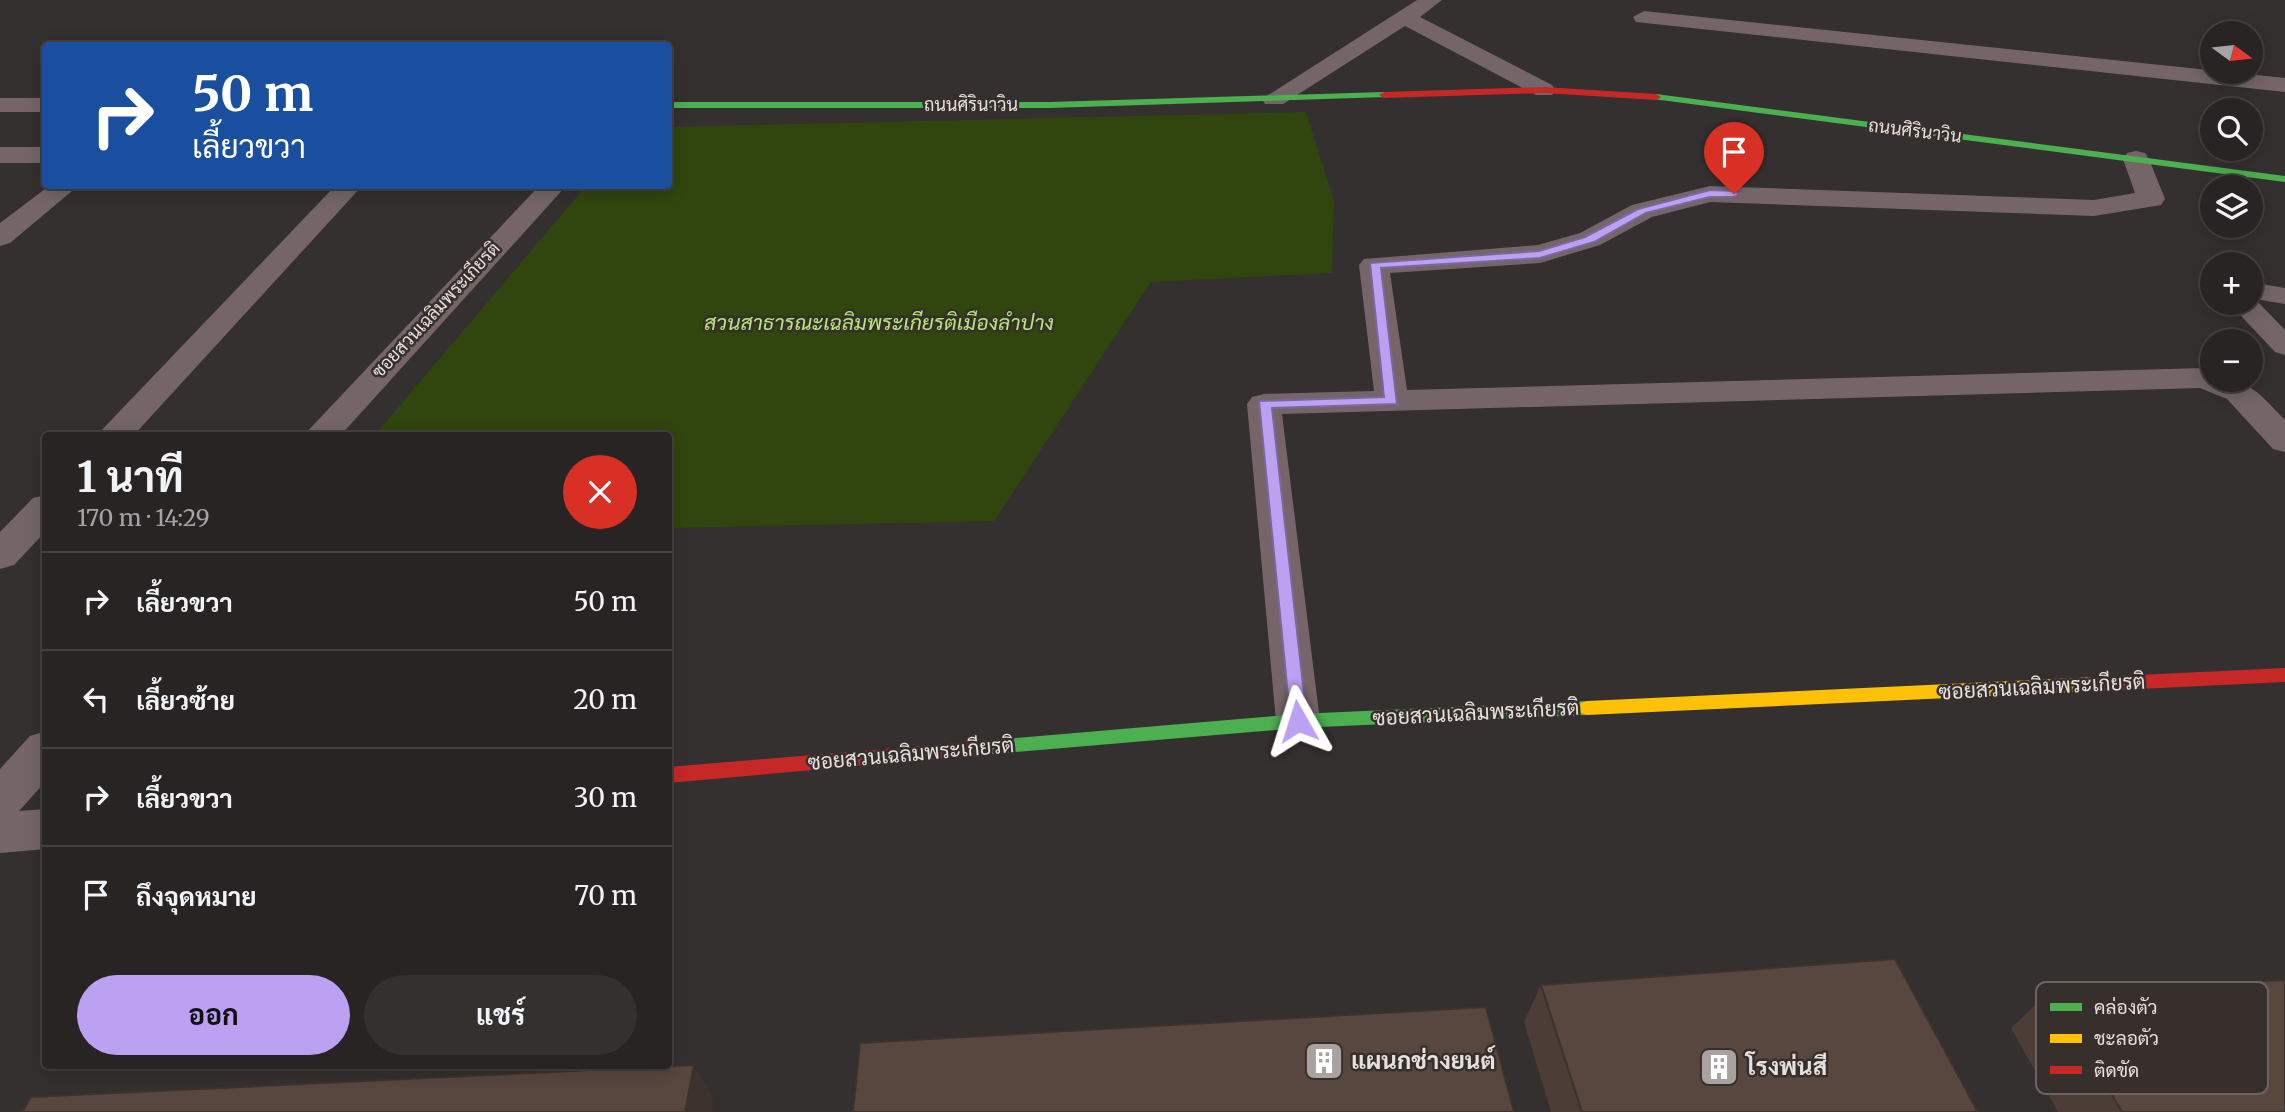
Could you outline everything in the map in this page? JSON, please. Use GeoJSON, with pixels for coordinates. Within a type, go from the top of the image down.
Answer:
{"type":"FeatureCollection","features":[{"type":"Feature","properties":{"kind":"street"},"geometry":{"type":"LineString","coordinates":[[1274,99],[1432,0]]}},
{"type":"Feature","properties":{"kind":"street","name":"ถนนศิรินาวิน"},"geometry":{"type":"LineString","coordinates":[[1404,17],[1544,90]]}},
{"type":"Feature","properties":{"kind":"street"},"geometry":{"type":"LineString","coordinates":[[1644,17],[2024,55],[2285,85]]}},
{"type":"Feature","properties":{"kind":"street","name":"ถนนศิรินาวิน"},"geometry":{"type":"LineString","coordinates":[[672,105],[1050,105],[1544,90],[1647,96],[2285,178]]}},
{"type":"Feature","properties":{"kind":"street"},"geometry":{"type":"LineString","coordinates":[[5,108],[42,105]]}},
{"type":"Feature","properties":{"kind":"street"},"geometry":{"type":"LineString","coordinates":[[0,155],[42,155]]}},
{"type":"Feature","properties":{"kind":"street"},"geometry":{"type":"LineString","coordinates":[[1392,401],[1374,265],[1540,254],[1590,239],[1642,211],[1710,194],[2094,208],[2151,199],[2137,159]]}},
{"type":"Feature","properties":{"kind":"street"},"geometry":{"type":"LineString","coordinates":[[0,237],[61,189]]}},
{"type":"Feature","properties":{"kind":"street"},"geometry":{"type":"LineString","coordinates":[[117,432],[346,189]]}},
{"type":"Feature","properties":{"kind":"street","name":"ซอยสวนเฉลิมพระเกียรติ"},"geometry":{"type":"LineString","coordinates":[[324,432],[550,189]]}},
{"type":"Feature","properties":{"kind":"street"},"geometry":{"type":"LineString","coordinates":[[1298,721],[1264,404],[2204,377],[2239,392],[2285,441]]}},
{"type":"Feature","properties":{"kind":"street"},"geometry":{"type":"LineString","coordinates":[[0,556],[42,512]]}},
{"type":"Feature","properties":{"kind":"street","name":"ซอยสวนเฉลิมพระเกียรติ"},"geometry":{"type":"LineString","coordinates":[[672,775],[1298,721],[2285,675]]}},
{"type":"Feature","properties":{"kind":"street"},"geometry":{"type":"LineString","coordinates":[[0,801],[42,754]]}},
{"type":"Feature","properties":{"kind":"street"},"geometry":{"type":"LineString","coordinates":[[0,833],[42,829]]}},
{"type":"Feature","properties":{"kind":"lane"},"geometry":{"type":"LineString","coordinates":[[2263,292],[2285,296]]}},
{"type":"Feature","properties":{"kind":"lane"},"geometry":{"type":"LineString","coordinates":[[2255,315],[2285,346]]}},
{"type":"Feature","properties":{"kind":"green space","name":"สวนสาธารณะเฉลิมพระเกียรติเมืองลำปาง"},"geometry":{"type":"Polygon","coordinates":[[[1306,112],[1334,201],[1332,273],[1151,282],[994,521],[672,528],[672,432],[377,432],[583,189],[672,189],[672,127],[1306,112]]]}},
{"type":"Feature","properties":{"kind":"building","name":"โรงพ่นสี"},"geometry":{"type":"Polygon","coordinates":[[[1895,959],[1978,1112],[1582,1112],[1541,985],[1895,959]]]}},
{"type":"Feature","properties":{"kind":"building"},"geometry":{"type":"Polygon","coordinates":[[[2285,980],[2285,1112],[2122,1112],[2111,1094],[2268,1094],[2268,982],[2242,982],[2285,980]]]}},
{"type":"Feature","properties":{"kind":"building"},"geometry":{"type":"Polygon","coordinates":[[[1486,1007],[1514,1112],[853,1112],[860,1043],[1486,1007]]]}},
{"type":"Feature","properties":{"kind":"building"},"geometry":{"type":"Polygon","coordinates":[[[694,1065],[685,1112],[22,1112],[31,1097],[611,1069],[672,1069],[672,1066],[694,1065]]]}},
{"type":"Feature","properties":{"kind":"traffic: fast"},"geometry":{"type":"LineString","coordinates":[[672,105],[1050,105],[1384,95]]}},
{"type":"Feature","properties":{"kind":"traffic: fast"},"geometry":{"type":"LineString","coordinates":[[1656,97],[2285,179]]}},
{"type":"Feature","properties":{"kind":"traffic: fast"},"geometry":{"type":"LineString","coordinates":[[980,748],[1298,721],[1587,708]]}},
{"type":"Feature","properties":{"kind":"traffic: slow"},"geometry":{"type":"LineString","coordinates":[[1587,708],[2096,684]]}},
{"type":"Feature","properties":{"kind":"traffic: jam"},"geometry":{"type":"LineString","coordinates":[[1384,95],[1544,90],[1656,97]]}},
{"type":"Feature","properties":{"kind":"traffic: jam"},"geometry":{"type":"LineString","coordinates":[[2096,684],[2285,675]]}},
{"type":"Feature","properties":{"kind":"traffic: jam"},"geometry":{"type":"LineString","coordinates":[[672,775],[980,748]]}},
{"type":"Feature","properties":{"kind":"place","name":"แผนกช่างยนต์"},"geometry":{"type":"Point","coordinates":[1324,1061]}},
{"type":"Feature","properties":{"kind":"place","name":"โรงพ่นสี"},"geometry":{"type":"Point","coordinates":[1719,1067]}},
{"type":"Feature","properties":{"kind":"route"},"geometry":{"type":"LineString","coordinates":[[1298,721],[1264,404],[1392,401],[1374,265],[1474,261],[1540,254],[1590,239],[1642,211],[1710,194],[1734,194]]}}]}
